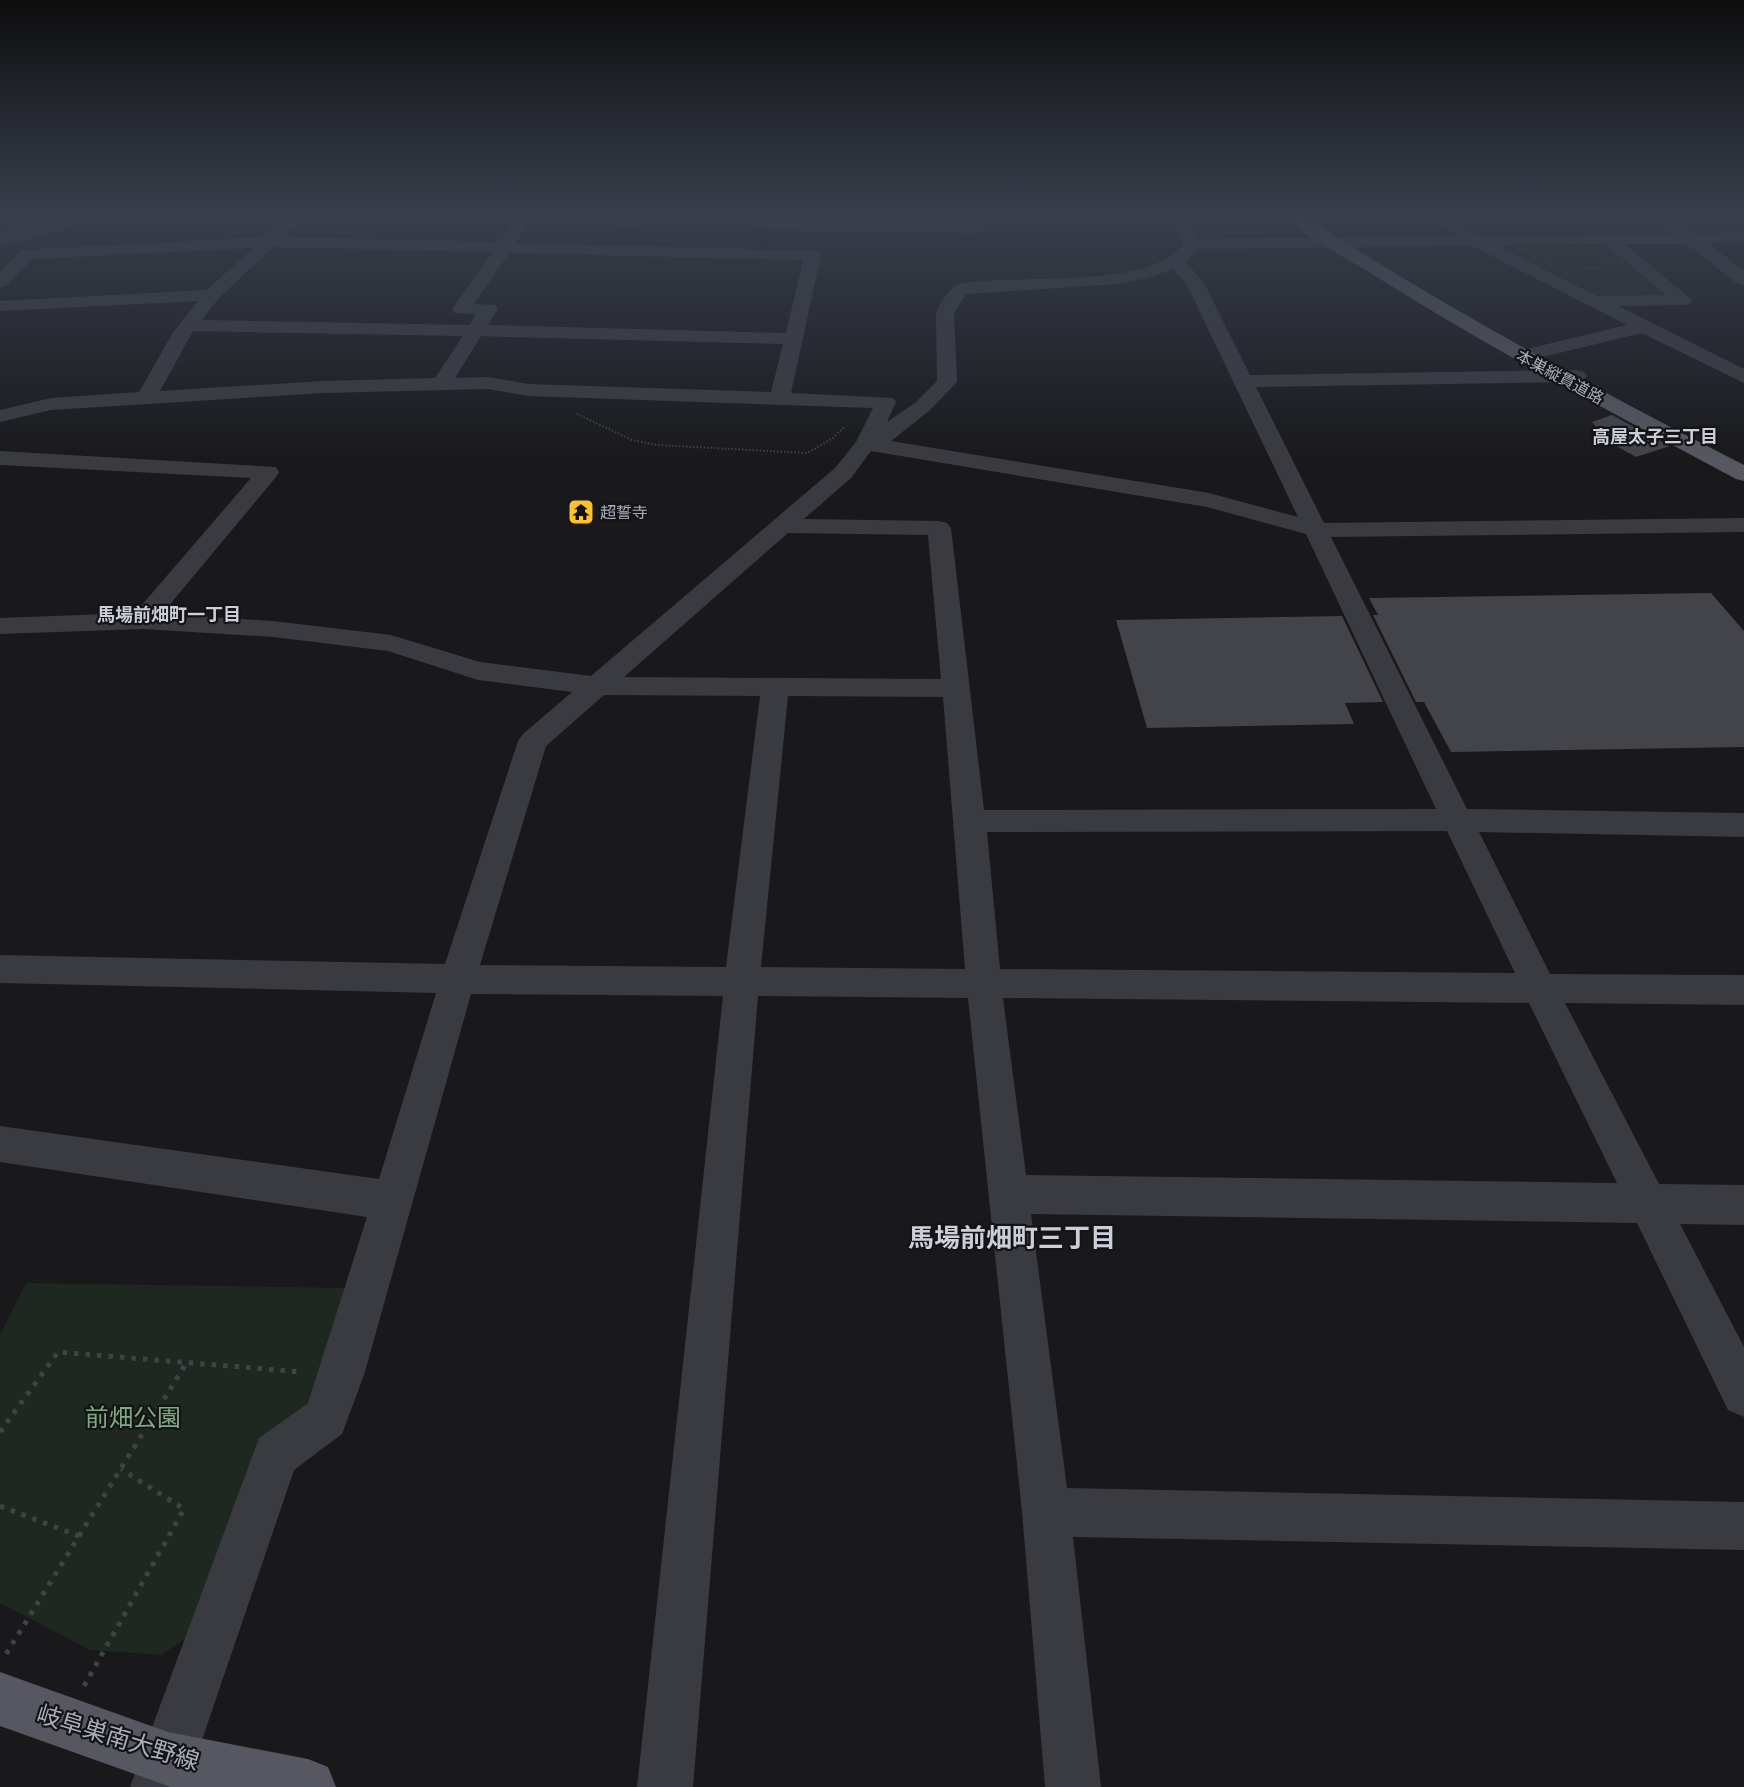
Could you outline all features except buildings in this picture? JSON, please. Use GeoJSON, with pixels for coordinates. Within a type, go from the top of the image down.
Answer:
{"type":"FeatureCollection","features":[{"type":"Feature","properties":{"kind":"main road","name":"本巣縦貫道路"},"geometry":{"type":"LineString","coordinates":[[1425,296],[1497,343],[1744,462]]}},
{"type":"Feature","properties":{"kind":"main road","name":"本巣縦貫道路"},"geometry":{"type":"LineString","coordinates":[[1435,296],[1534,353],[1570,377],[1744,474]]}},
{"type":"Feature","properties":{"kind":"main road","name":"岐阜巣南大野線"},"geometry":{"type":"LineString","coordinates":[[0,1700],[63,1724],[163,1773],[308,1787]]}},
{"type":"Feature","properties":{"kind":"street"},"geometry":{"type":"LineString","coordinates":[[0,306],[185,296]]}},
{"type":"Feature","properties":{"kind":"street"},"geometry":{"type":"LineString","coordinates":[[147,396],[188,325],[211,296]]}},
{"type":"Feature","properties":{"kind":"street"},"geometry":{"type":"LineString","coordinates":[[442,383],[489,309],[461,309],[470,296]]}},
{"type":"Feature","properties":{"kind":"street"},"geometry":{"type":"LineString","coordinates":[[780,398],[804,296]]}},
{"type":"Feature","properties":{"kind":"street"},"geometry":{"type":"LineString","coordinates":[[163,1773],[276,1455],[326,1418],[394,1201],[458,979],[533,741],[843,473],[872,444],[922,407],[947,382],[945,313],[955,296]]}},
{"type":"Feature","properties":{"kind":"street"},"geometry":{"type":"LineString","coordinates":[[1202,296],[1318,530],[1539,987],[1744,1394]]}},
{"type":"Feature","properties":{"kind":"street"},"geometry":{"type":"LineString","coordinates":[[1583,296],[1744,377]]}},
{"type":"Feature","properties":{"kind":"street"},"geometry":{"type":"LineString","coordinates":[[1592,301],[1683,300],[1679,296]]}},
{"type":"Feature","properties":{"kind":"street"},"geometry":{"type":"LineString","coordinates":[[188,325],[795,339]]}},
{"type":"Feature","properties":{"kind":"street"},"geometry":{"type":"LineString","coordinates":[[1534,353],[1643,327]]}},
{"type":"Feature","properties":{"kind":"street"},"geometry":{"type":"LineString","coordinates":[[1243,381],[1570,377]]}},
{"type":"Feature","properties":{"kind":"street"},"geometry":{"type":"LineString","coordinates":[[0,416],[51,404],[147,396],[323,387],[488,383],[528,390],[886,402],[872,444]]}},
{"type":"Feature","properties":{"kind":"street"},"geometry":{"type":"LineString","coordinates":[[872,444],[1209,500],[1318,530],[1740,529]]}},
{"type":"Feature","properties":{"kind":"street"},"geometry":{"type":"LineString","coordinates":[[0,458],[268,472],[143,621]]}},
{"type":"Feature","properties":{"kind":"street"},"geometry":{"type":"LineString","coordinates":[[782,526],[939,528],[970,821],[984,985],[1046,1512],[1073,1787]]}},
{"type":"Feature","properties":{"kind":"street"},"geometry":{"type":"LineString","coordinates":[[0,626],[143,621],[273,629],[391,643],[478,671],[598,686],[956,687]]}},
{"type":"Feature","properties":{"kind":"street"},"geometry":{"type":"LineString","coordinates":[[665,1787],[742,982],[775,688]]}},
{"type":"Feature","properties":{"kind":"street"},"geometry":{"type":"LineString","coordinates":[[970,821],[1457,820],[1744,825]]}},
{"type":"Feature","properties":{"kind":"street"},"geometry":{"type":"LineString","coordinates":[[0,969],[458,979],[1744,990]]}},
{"type":"Feature","properties":{"kind":"street"},"geometry":{"type":"LineString","coordinates":[[0,1144],[394,1201]]}},
{"type":"Feature","properties":{"kind":"street"},"geometry":{"type":"LineString","coordinates":[[1008,1194],[1744,1205]]}},
{"type":"Feature","properties":{"kind":"street"},"geometry":{"type":"LineString","coordinates":[[1046,1512],[1744,1526]]}},
{"type":"Feature","properties":{"kind":"path"},"geometry":{"type":"LineString","coordinates":[[528,390],[632,440],[649,444],[807,453],[833,438],[869,401]]}},
{"type":"Feature","properties":{"kind":"path"},"geometry":{"type":"LineString","coordinates":[[0,1432],[58,1352],[341,1375]]}},
{"type":"Feature","properties":{"kind":"path"},"geometry":{"type":"LineString","coordinates":[[0,1663],[187,1362]]}},
{"type":"Feature","properties":{"kind":"path"},"geometry":{"type":"LineString","coordinates":[[63,1724],[184,1509],[121,1469]]}},
{"type":"Feature","properties":{"kind":"path"},"geometry":{"type":"LineString","coordinates":[[0,1506],[80,1536]]}},
{"type":"Feature","properties":{"kind":"green space","name":"前畑公園"},"geometry":{"type":"Polygon","coordinates":[[[26,1283],[345,1288],[311,1400],[268,1432],[205,1625],[161,1655],[90,1650],[0,1603],[0,1335],[26,1283]]]}},
{"type":"Feature","properties":{"kind":"place","name":"超誓寺"},"geometry":{"type":"Point","coordinates":[581,512]}},
{"type":"Feature","properties":{"kind":"district","name":"高屋太子三丁目"},"geometry":{"type":"Point","coordinates":[1655,436]}},
{"type":"Feature","properties":{"kind":"district","name":"馬場前畑町一丁目"},"geometry":{"type":"Point","coordinates":[169,614]}},
{"type":"Feature","properties":{"kind":"district","name":"馬場前畑町三丁目"},"geometry":{"type":"Point","coordinates":[1012,1238]}}]}
